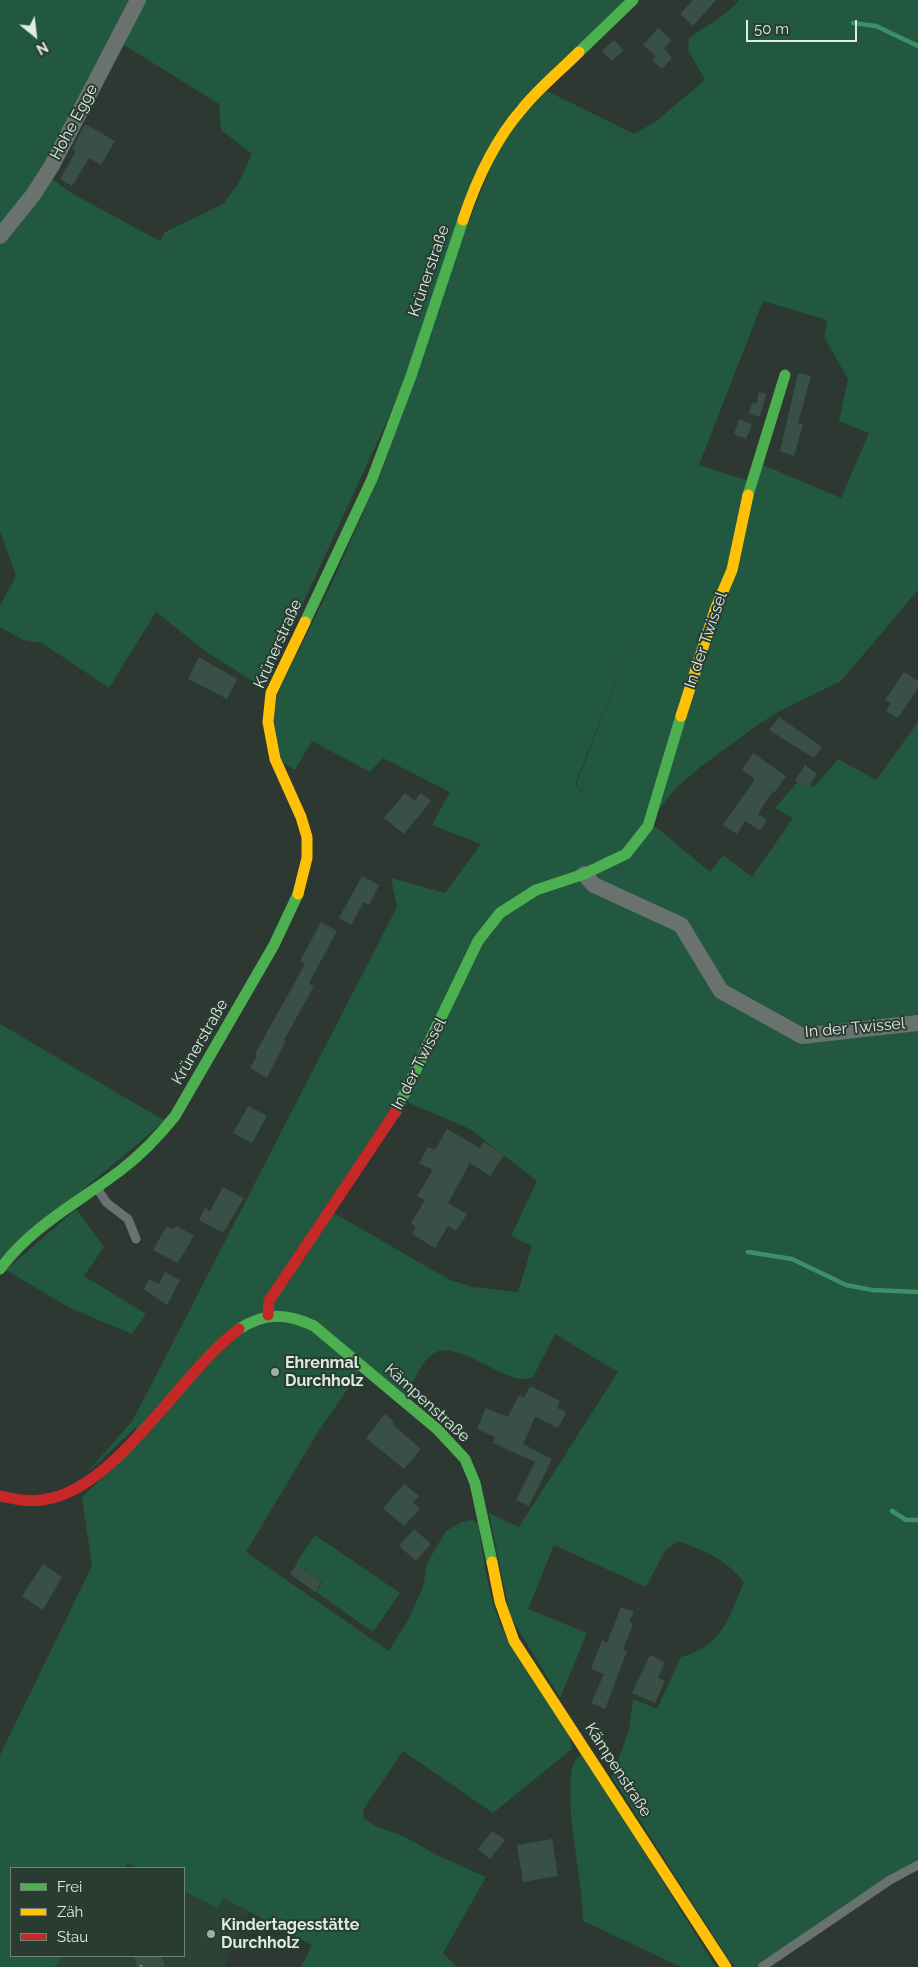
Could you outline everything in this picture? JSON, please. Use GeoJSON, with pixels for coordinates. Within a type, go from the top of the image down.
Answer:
{"type":"FeatureCollection","features":[{"type":"Feature","properties":{"kind":"street","name":"Hohe Egge"},"geometry":{"type":"LineString","coordinates":[[0,236],[33,195],[51,167],[138,0]]}},
{"type":"Feature","properties":{"kind":"street","name":"Krünerstraße"},"geometry":{"type":"LineString","coordinates":[[0,1270],[18,1246],[34,1231],[149,1146],[167,1128],[182,1107],[278,937],[298,892],[307,850],[306,835],[300,816],[270,747],[266,721],[271,693],[372,479],[411,376],[470,198],[498,140],[522,108],[633,0]]}},
{"type":"Feature","properties":{"kind":"street","name":"In der Twissel"},"geometry":{"type":"LineString","coordinates":[[268,1315],[269,1301],[402,1103],[478,941],[500,913],[536,890],[584,874],[626,854],[648,826],[700,654],[715,610],[732,570],[751,483],[770,430],[785,375]]}},
{"type":"Feature","properties":{"kind":"street","name":"In der Twissel"},"geometry":{"type":"LineString","coordinates":[[584,874],[594,885],[681,925],[721,991],[802,1036],[918,1023]]}},
{"type":"Feature","properties":{"kind":"street","name":"Kämpenstraße"},"geometry":{"type":"LineString","coordinates":[[0,1496],[23,1501],[41,1501],[78,1488],[120,1454],[238,1328],[268,1315],[295,1318],[314,1326],[437,1429],[465,1459],[476,1482],[500,1602],[514,1641],[726,1967]]}},
{"type":"Feature","properties":{"kind":"lane"},"geometry":{"type":"LineString","coordinates":[[96,1187],[107,1203],[128,1219],[136,1238]]}},
{"type":"Feature","properties":{"kind":"lane"},"geometry":{"type":"LineString","coordinates":[[762,1967],[890,1880],[918,1865]]}},
{"type":"Feature","properties":{"kind":"shaded area","name":"Kindertagesstätte Durchholz"},"geometry":{"type":"Polygon","coordinates":[[[185,1892],[217,1908],[223,1898],[249,1912],[224,1967],[55,1967],[62,1957],[185,1957],[185,1892]]]}},
{"type":"Feature","properties":{"kind":"green space"},"geometry":{"type":"Polygon","coordinates":[[[0,0],[135,0],[47,161],[0,230],[0,0]]]}},
{"type":"Feature","properties":{"kind":"green space"},"geometry":{"type":"Polygon","coordinates":[[[142,0],[626,0],[516,106],[388,419],[264,688],[205,651],[156,612],[109,688],[42,643],[23,640],[0,627],[0,606],[16,576],[0,531],[0,242],[49,177],[73,194],[160,241],[165,232],[223,204],[238,184],[252,154],[221,130],[219,104],[119,42],[142,0]]]}},
{"type":"Feature","properties":{"kind":"green space"},"geometry":{"type":"Polygon","coordinates":[[[739,0],[918,0],[918,590],[841,681],[780,711],[759,724],[699,768],[677,787],[655,814],[718,610],[734,572],[753,484],[761,464],[841,498],[869,433],[839,421],[848,379],[824,337],[827,320],[763,301],[699,465],[749,481],[728,570],[708,620],[645,827],[635,840],[638,843],[655,826],[710,872],[723,855],[752,877],[793,818],[775,808],[801,778],[814,787],[838,759],[876,780],[918,722],[918,1862],[879,1883],[755,1967],[736,1967],[729,1960],[612,1777],[629,1730],[633,1699],[657,1709],[681,1657],[706,1646],[715,1638],[728,1619],[744,1582],[730,1567],[714,1557],[678,1541],[665,1551],[646,1587],[554,1545],[528,1609],[587,1633],[560,1698],[510,1616],[489,1513],[519,1527],[618,1372],[555,1334],[533,1377],[522,1379],[513,1377],[466,1356],[443,1350],[434,1353],[425,1361],[406,1396],[329,1332],[326,1343],[360,1371],[316,1435],[246,1552],[389,1651],[408,1620],[423,1587],[427,1563],[446,1531],[462,1522],[473,1520],[478,1524],[491,1597],[501,1625],[514,1649],[564,1724],[572,1749],[493,1813],[403,1751],[363,1810],[364,1818],[375,1826],[403,1836],[439,1856],[486,1877],[443,1953],[457,1967],[301,1967],[312,1945],[223,1898],[217,1908],[185,1892],[185,1867],[135,1867],[128,1864],[125,1867],[10,1867],[10,1957],[62,1957],[55,1967],[0,1967],[0,1755],[92,1566],[82,1497],[117,1464],[142,1434],[135,1428],[86,1474],[133,1420],[397,907],[391,878],[445,893],[481,844],[432,825],[450,792],[383,758],[370,772],[312,741],[295,770],[282,762],[274,727],[278,692],[331,585],[380,475],[471,213],[499,149],[525,113],[547,91],[634,134],[655,122],[705,80],[688,50],[689,38],[723,15],[739,0]],[[634,635],[575,785],[607,816],[576,785],[634,635]],[[400,1099],[325,1208],[450,1280],[473,1287],[518,1292],[532,1246],[511,1236],[537,1181],[470,1129],[400,1099]]]}},
{"type":"Feature","properties":{"kind":"green space"},"geometry":{"type":"Polygon","coordinates":[[[0,1024],[165,1121],[0,1259],[0,1024]]]}},
{"type":"Feature","properties":{"kind":"green space"},"geometry":{"type":"Polygon","coordinates":[[[76,1209],[104,1247],[84,1276],[146,1314],[132,1334],[68,1307],[6,1270],[76,1209]]]}},
{"type":"Feature","properties":{"kind":"green space"},"geometry":{"type":"Polygon","coordinates":[[[315,1535],[400,1593],[373,1632],[316,1592],[323,1582],[296,1563],[315,1535]]]}},
{"type":"Feature","properties":{"kind":"green space"},"geometry":{"type":"Polygon","coordinates":[[[582,1752],[716,1967],[681,1967],[583,1921],[572,1825],[570,1787],[573,1766],[582,1752]]]}},
{"type":"Feature","properties":{"kind":"building"},"geometry":{"type":"Polygon","coordinates":[[[693,0],[716,0],[693,26],[680,14],[693,0]]]}},
{"type":"Feature","properties":{"kind":"building"},"geometry":{"type":"Polygon","coordinates":[[[658,28],[672,40],[664,48],[672,58],[662,69],[652,60],[656,56],[643,45],[658,28]]]}},
{"type":"Feature","properties":{"kind":"building"},"geometry":{"type":"Polygon","coordinates":[[[614,40],[624,50],[612,61],[602,51],[614,40]]]}},
{"type":"Feature","properties":{"kind":"building"},"geometry":{"type":"Polygon","coordinates":[[[85,124],[115,141],[101,165],[89,158],[72,186],[60,179],[76,151],[72,149],[85,124]]]}},
{"type":"Feature","properties":{"kind":"building"},"geometry":{"type":"Polygon","coordinates":[[[798,373],[811,376],[798,423],[803,424],[794,456],[780,451],[798,373]]]}},
{"type":"Feature","properties":{"kind":"building"},"geometry":{"type":"Polygon","coordinates":[[[759,392],[766,394],[760,417],[749,414],[752,403],[756,404],[759,392]]]}},
{"type":"Feature","properties":{"kind":"building"},"geometry":{"type":"Polygon","coordinates":[[[739,419],[752,424],[746,439],[734,434],[739,419]]]}},
{"type":"Feature","properties":{"kind":"building"},"geometry":{"type":"Polygon","coordinates":[[[199,657],[237,679],[227,699],[188,679],[199,657]]]}},
{"type":"Feature","properties":{"kind":"building"},"geometry":{"type":"Polygon","coordinates":[[[904,672],[918,681],[918,688],[898,718],[886,711],[891,703],[885,700],[904,672]]]}},
{"type":"Feature","properties":{"kind":"building"},"geometry":{"type":"Polygon","coordinates":[[[779,717],[822,747],[814,758],[769,730],[779,717]]]}},
{"type":"Feature","properties":{"kind":"building"},"geometry":{"type":"Polygon","coordinates":[[[753,753],[786,776],[775,792],[773,791],[758,814],[767,820],[760,830],[745,821],[737,834],[723,825],[755,779],[742,770],[753,753]]]}},
{"type":"Feature","properties":{"kind":"building"},"geometry":{"type":"Polygon","coordinates":[[[805,765],[817,774],[807,788],[795,780],[805,765]]]}},
{"type":"Feature","properties":{"kind":"building"},"geometry":{"type":"Polygon","coordinates":[[[405,793],[415,801],[421,793],[431,801],[404,834],[384,818],[405,793]]]}},
{"type":"Feature","properties":{"kind":"building"},"geometry":{"type":"Polygon","coordinates":[[[362,876],[379,885],[369,905],[364,902],[351,925],[339,918],[362,876]]]}},
{"type":"Feature","properties":{"kind":"building"},"geometry":{"type":"Polygon","coordinates":[[[321,922],[337,931],[309,983],[314,986],[284,1040],[286,1041],[267,1078],[250,1068],[257,1056],[255,1054],[305,964],[300,961],[321,922]]]}},
{"type":"Feature","properties":{"kind":"building"},"geometry":{"type":"Polygon","coordinates":[[[248,1106],[267,1116],[252,1143],[233,1133],[248,1106]]]}},
{"type":"Feature","properties":{"kind":"building"},"geometry":{"type":"Polygon","coordinates":[[[447,1129],[480,1148],[484,1142],[504,1155],[490,1176],[470,1163],[448,1203],[467,1214],[456,1231],[448,1226],[435,1248],[412,1234],[416,1227],[411,1223],[425,1200],[417,1196],[433,1170],[419,1163],[428,1147],[435,1150],[447,1129]]]}},
{"type":"Feature","properties":{"kind":"building"},"geometry":{"type":"Polygon","coordinates":[[[223,1187],[244,1198],[223,1233],[199,1220],[205,1208],[210,1211],[223,1187]]]}},
{"type":"Feature","properties":{"kind":"building"},"geometry":{"type":"Polygon","coordinates":[[[177,1226],[194,1236],[178,1263],[153,1250],[166,1227],[172,1229],[177,1226]]]}},
{"type":"Feature","properties":{"kind":"building"},"geometry":{"type":"Polygon","coordinates":[[[165,1272],[180,1280],[167,1305],[144,1289],[149,1279],[159,1284],[165,1272]]]}},
{"type":"Feature","properties":{"kind":"building"},"geometry":{"type":"Polygon","coordinates":[[[530,1386],[560,1401],[557,1408],[566,1412],[558,1428],[535,1417],[523,1444],[552,1459],[529,1506],[516,1500],[535,1462],[493,1443],[495,1437],[477,1429],[486,1408],[508,1417],[519,1395],[524,1398],[530,1386]]]}},
{"type":"Feature","properties":{"kind":"building"},"geometry":{"type":"Polygon","coordinates":[[[385,1414],[394,1422],[392,1424],[421,1449],[404,1469],[366,1438],[385,1414]]]}},
{"type":"Feature","properties":{"kind":"building"},"geometry":{"type":"Polygon","coordinates":[[[404,1484],[419,1496],[413,1503],[420,1509],[404,1526],[383,1508],[404,1484]]]}},
{"type":"Feature","properties":{"kind":"building"},"geometry":{"type":"Polygon","coordinates":[[[414,1529],[431,1544],[416,1561],[399,1546],[414,1529]]]}},
{"type":"Feature","properties":{"kind":"building"},"geometry":{"type":"Polygon","coordinates":[[[43,1564],[62,1577],[43,1610],[22,1596],[43,1564]]]}},
{"type":"Feature","properties":{"kind":"building"},"geometry":{"type":"Polygon","coordinates":[[[297,1564],[322,1582],[315,1592],[290,1574],[297,1564]]]}},
{"type":"Feature","properties":{"kind":"building"},"geometry":{"type":"Polygon","coordinates":[[[621,1607],[634,1612],[629,1622],[633,1624],[623,1650],[627,1651],[605,1709],[591,1703],[604,1674],[591,1669],[602,1640],[607,1643],[621,1607]]]}},
{"type":"Feature","properties":{"kind":"building"},"geometry":{"type":"Polygon","coordinates":[[[650,1655],[665,1662],[658,1678],[665,1681],[655,1703],[632,1693],[650,1655]]]}},
{"type":"Feature","properties":{"kind":"building"},"geometry":{"type":"Polygon","coordinates":[[[492,1831],[505,1840],[490,1859],[478,1849],[492,1831]]]}},
{"type":"Feature","properties":{"kind":"building"},"geometry":{"type":"Polygon","coordinates":[[[552,1839],[558,1876],[523,1882],[517,1845],[552,1839]]]}},
{"type":"Feature","properties":{"kind":"building"},"geometry":{"type":"Polygon","coordinates":[[[134,1957],[162,1957],[165,1967],[137,1967],[134,1957]]]}},
{"type":"Feature","properties":{"kind":"waterway"},"geometry":{"type":"LineString","coordinates":[[853,23],[876,26],[918,46]]}},
{"type":"Feature","properties":{"kind":"waterway"},"geometry":{"type":"LineString","coordinates":[[748,1252],[792,1259],[846,1285],[872,1290],[918,1292]]}},
{"type":"Feature","properties":{"kind":"waterway"},"geometry":{"type":"LineString","coordinates":[[892,1511],[906,1520],[918,1520]]}},
{"type":"Feature","properties":{"kind":"traffic: fast"},"geometry":{"type":"LineString","coordinates":[[579,52],[633,0]]}},
{"type":"Feature","properties":{"kind":"traffic: fast"},"geometry":{"type":"LineString","coordinates":[[305,622],[372,479],[411,376],[463,220]]}},
{"type":"Feature","properties":{"kind":"traffic: fast"},"geometry":{"type":"LineString","coordinates":[[748,495],[785,375]]}},
{"type":"Feature","properties":{"kind":"traffic: fast"},"geometry":{"type":"LineString","coordinates":[[396,1111],[478,941],[500,913],[536,890],[584,874],[626,854],[648,826],[681,716]]}},
{"type":"Feature","properties":{"kind":"traffic: fast"},"geometry":{"type":"LineString","coordinates":[[0,1269],[27,1239],[136,1158],[175,1116],[274,945],[298,894]]}},
{"type":"Feature","properties":{"kind":"traffic: fast"},"geometry":{"type":"LineString","coordinates":[[239,1329],[249,1323],[276,1316],[294,1319],[314,1326],[437,1429],[465,1459],[475,1483],[492,1562]]}},
{"type":"Feature","properties":{"kind":"traffic: slow"},"geometry":{"type":"LineString","coordinates":[[463,220],[480,176],[503,134],[529,101],[579,52]]}},
{"type":"Feature","properties":{"kind":"traffic: slow"},"geometry":{"type":"LineString","coordinates":[[681,716],[715,610],[732,570],[748,495]]}},
{"type":"Feature","properties":{"kind":"traffic: slow"},"geometry":{"type":"LineString","coordinates":[[298,894],[307,858],[307,837],[301,817],[275,759],[268,722],[271,693],[305,622]]}},
{"type":"Feature","properties":{"kind":"traffic: slow"},"geometry":{"type":"LineString","coordinates":[[492,1562],[500,1602],[514,1641],[726,1967]]}},
{"type":"Feature","properties":{"kind":"traffic: jam"},"geometry":{"type":"LineString","coordinates":[[268,1315],[269,1301],[396,1111]]}},
{"type":"Feature","properties":{"kind":"traffic: jam"},"geometry":{"type":"LineString","coordinates":[[0,1496],[15,1499],[42,1500],[70,1492],[96,1476],[122,1453],[217,1348],[239,1329]]}},
{"type":"Feature","properties":{"kind":"place","name":"Ehrenmal Durchholz"},"geometry":{"type":"Point","coordinates":[275,1372]}},
{"type":"Feature","properties":{"kind":"place","name":"Kindertagesstätte Durchholz"},"geometry":{"type":"Point","coordinates":[211,1934]}}]}
